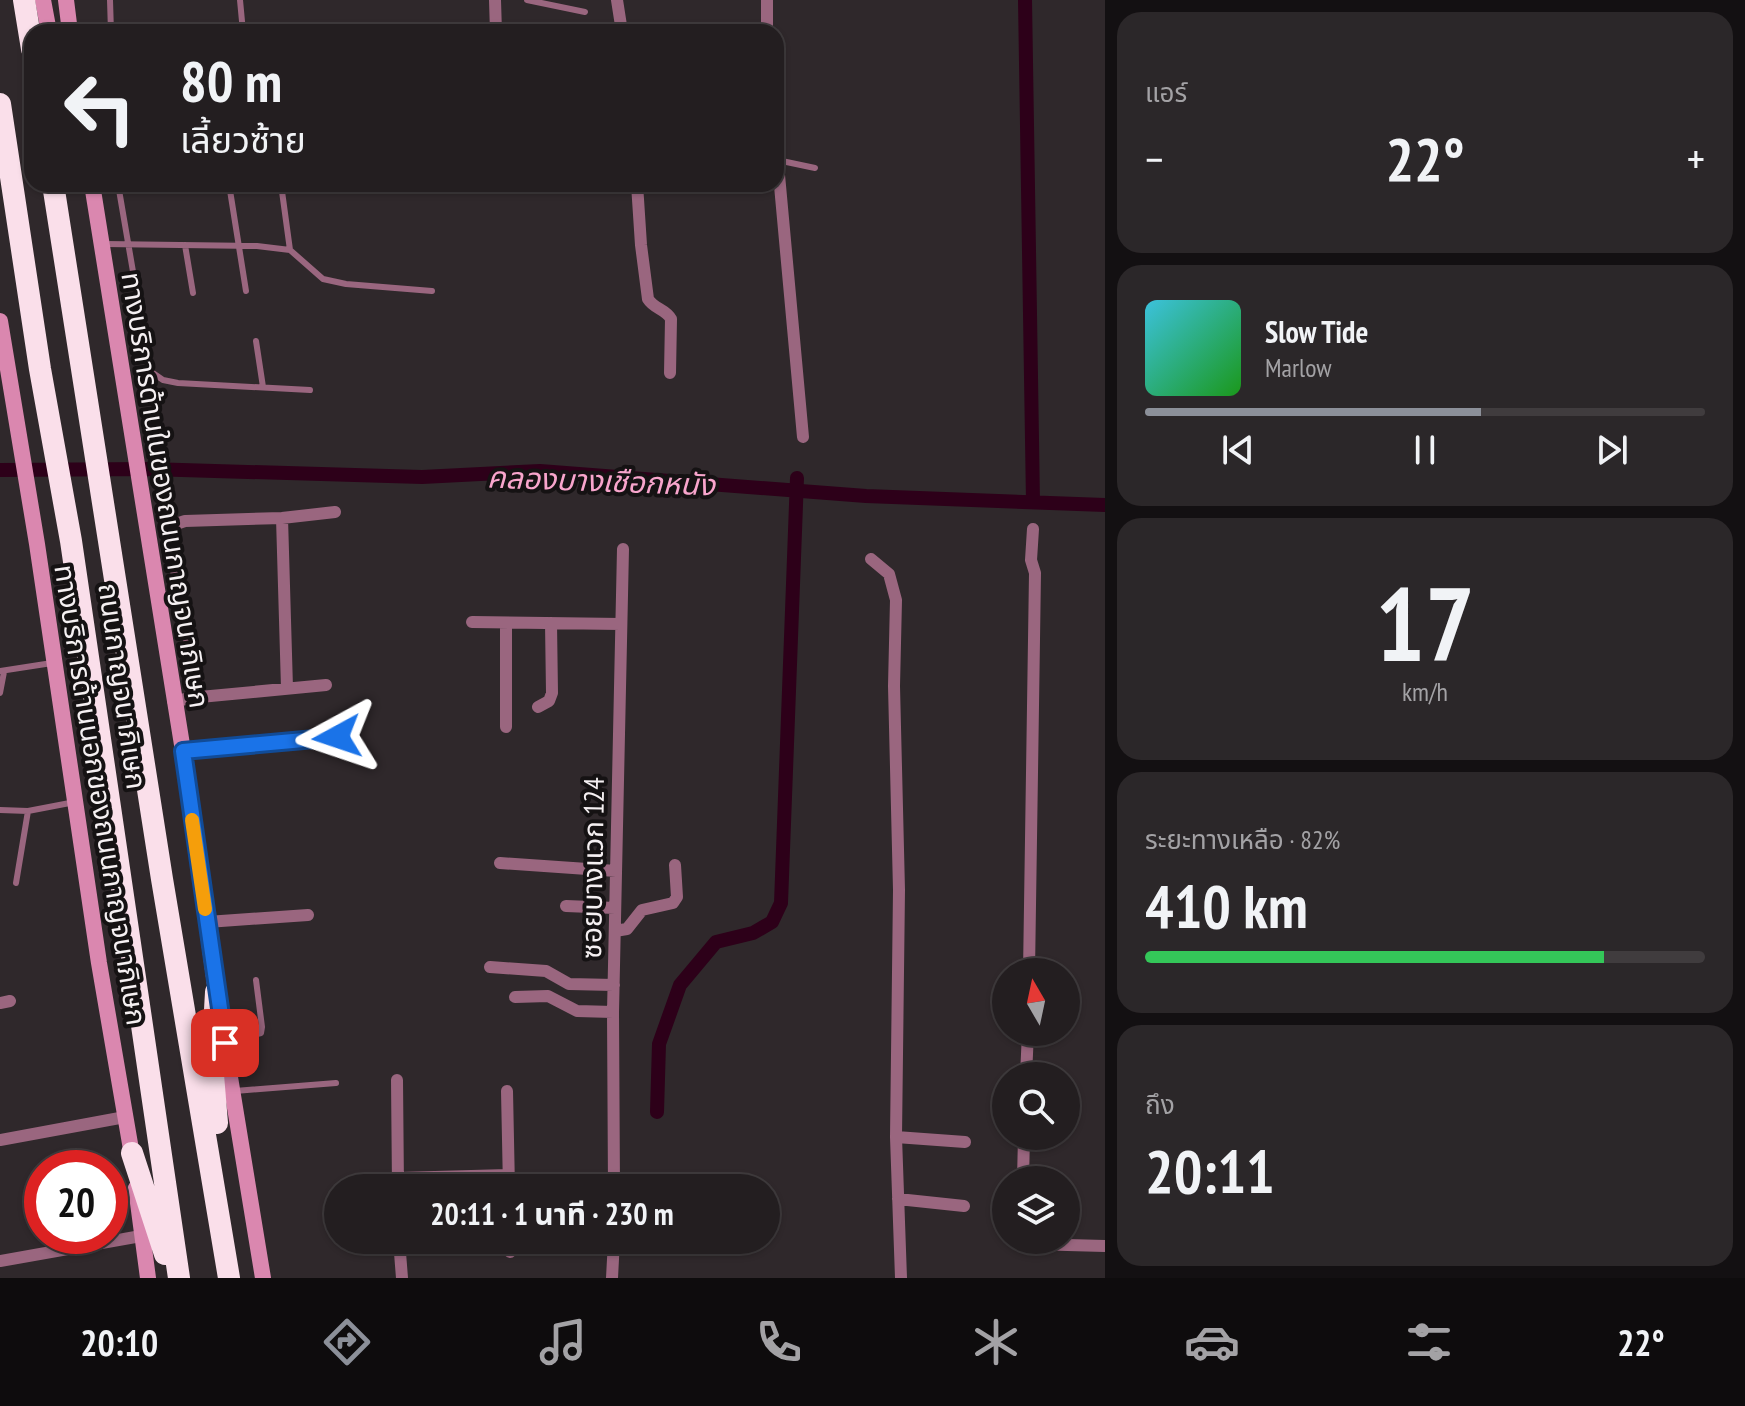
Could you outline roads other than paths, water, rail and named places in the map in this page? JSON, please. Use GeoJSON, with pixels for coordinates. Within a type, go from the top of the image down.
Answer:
{"type":"FeatureCollection","features":[{"type":"Feature","properties":{"kind":"highway"},"geometry":{"type":"LineString","coordinates":[[24,0],[28,24]]}},
{"type":"Feature","properties":{"kind":"highway","name":"ถนนกาญจนาภิเษก"},"geometry":{"type":"LineString","coordinates":[[0,104],[40,369],[71,541],[179,1278]]}},
{"type":"Feature","properties":{"kind":"highway","name":"ถนนกาญจนาภิเษก"},"geometry":{"type":"LineString","coordinates":[[54,192],[162,879],[229,1278]]}},
{"type":"Feature","properties":{"kind":"highway"},"geometry":{"type":"LineString","coordinates":[[216,992],[212,1063],[221,1181],[219,1211]]}},
{"type":"Feature","properties":{"kind":"highway"},"geometry":{"type":"LineString","coordinates":[[132,1153],[172,1278]]}},
{"type":"Feature","properties":{"kind":"main road"},"geometry":{"type":"LineString","coordinates":[[43,0],[48,24]]}},
{"type":"Feature","properties":{"kind":"main road"},"geometry":{"type":"LineString","coordinates":[[66,0],[69,24]]}},
{"type":"Feature","properties":{"kind":"main road","name":"ทางบริการด้านในของถนนกาญจนาภิเษก"},"geometry":{"type":"LineString","coordinates":[[93,192],[263,1278]]}},
{"type":"Feature","properties":{"kind":"main road","name":"ทางบริการด้านนอกของถนนกาญจนาภิเษก"},"geometry":{"type":"LineString","coordinates":[[0,321],[132,1153],[148,1278]]}},
{"type":"Feature","properties":{"kind":"street"},"geometry":{"type":"LineString","coordinates":[[495,0],[496,24]]}},
{"type":"Feature","properties":{"kind":"street"},"geometry":{"type":"LineString","coordinates":[[617,0],[621,24]]}},
{"type":"Feature","properties":{"kind":"street"},"geometry":{"type":"LineString","coordinates":[[767,0],[767,24]]}},
{"type":"Feature","properties":{"kind":"street"},"geometry":{"type":"LineString","coordinates":[[638,192],[648,299],[652,306],[668,314],[671,319],[670,373]]}},
{"type":"Feature","properties":{"kind":"street"},"geometry":{"type":"LineString","coordinates":[[780,192],[803,437]]}},
{"type":"Feature","properties":{"kind":"street"},"geometry":{"type":"LineString","coordinates":[[200,697],[169,534],[173,525],[185,521],[282,518],[335,512]]}},
{"type":"Feature","properties":{"kind":"street"},"geometry":{"type":"LineString","coordinates":[[282,518],[287,688]]}},
{"type":"Feature","properties":{"kind":"street"},"geometry":{"type":"LineString","coordinates":[[1029,958],[1033,529]]}},
{"type":"Feature","properties":{"kind":"street","name":"ซอยบางแวก 124"},"geometry":{"type":"LineString","coordinates":[[614,1174],[613,1012],[623,549]]}},
{"type":"Feature","properties":{"kind":"street"},"geometry":{"type":"LineString","coordinates":[[871,559],[889,574],[896,600],[894,686],[899,890],[896,1137],[901,1278]]}},
{"type":"Feature","properties":{"kind":"street"},"geometry":{"type":"LineString","coordinates":[[472,622],[621,624]]}},
{"type":"Feature","properties":{"kind":"street"},"geometry":{"type":"LineString","coordinates":[[538,707],[549,701],[552,693],[551,623]]}},
{"type":"Feature","properties":{"kind":"street"},"geometry":{"type":"LineString","coordinates":[[506,624],[506,727]]}},
{"type":"Feature","properties":{"kind":"street"},"geometry":{"type":"LineString","coordinates":[[173,701],[326,685]]}},
{"type":"Feature","properties":{"kind":"street"},"geometry":{"type":"LineString","coordinates":[[500,863],[616,871]]}},
{"type":"Feature","properties":{"kind":"street"},"geometry":{"type":"LineString","coordinates":[[615,931],[627,929],[642,910],[673,903],[677,897],[675,865]]}},
{"type":"Feature","properties":{"kind":"street"},"geometry":{"type":"LineString","coordinates":[[566,906],[615,908]]}},
{"type":"Feature","properties":{"kind":"street"},"geometry":{"type":"LineString","coordinates":[[207,922],[308,915]]}},
{"type":"Feature","properties":{"kind":"street"},"geometry":{"type":"LineString","coordinates":[[490,967],[546,971],[569,984],[614,985]]}},
{"type":"Feature","properties":{"kind":"street"},"geometry":{"type":"LineString","coordinates":[[515,997],[548,996],[577,1011],[613,1012]]}},
{"type":"Feature","properties":{"kind":"street"},"geometry":{"type":"LineString","coordinates":[[397,1080],[398,1174]]}},
{"type":"Feature","properties":{"kind":"street"},"geometry":{"type":"LineString","coordinates":[[507,1091],[508,1174]]}},
{"type":"Feature","properties":{"kind":"street"},"geometry":{"type":"LineString","coordinates":[[0,1140],[125,1117]]}},
{"type":"Feature","properties":{"kind":"street"},"geometry":{"type":"LineString","coordinates":[[896,1137],[965,1142]]}},
{"type":"Feature","properties":{"kind":"street"},"geometry":{"type":"LineString","coordinates":[[898,1199],[964,1206]]}},
{"type":"Feature","properties":{"kind":"street"},"geometry":{"type":"LineString","coordinates":[[0,1261],[141,1236]]}},
{"type":"Feature","properties":{"kind":"street"},"geometry":{"type":"LineString","coordinates":[[1080,1246],[1105,1246]]}},
{"type":"Feature","properties":{"kind":"street"},"geometry":{"type":"LineString","coordinates":[[400,1254],[402,1278]]}},
{"type":"Feature","properties":{"kind":"street"},"geometry":{"type":"LineString","coordinates":[[612,1278],[613,1254]]}},
{"type":"Feature","properties":{"kind":"lane"},"geometry":{"type":"LineString","coordinates":[[110,0],[111,24]]}},
{"type":"Feature","properties":{"kind":"lane"},"geometry":{"type":"LineString","coordinates":[[240,0],[242,24]]}},
{"type":"Feature","properties":{"kind":"lane"},"geometry":{"type":"LineString","coordinates":[[527,0],[585,12]]}},
{"type":"Feature","properties":{"kind":"lane"},"geometry":{"type":"LineString","coordinates":[[784,161],[815,168]]}},
{"type":"Feature","properties":{"kind":"lane"},"geometry":{"type":"LineString","coordinates":[[119,192],[150,371],[163,380],[178,383],[310,390]]}},
{"type":"Feature","properties":{"kind":"lane"},"geometry":{"type":"LineString","coordinates":[[230,192],[246,291]]}},
{"type":"Feature","properties":{"kind":"lane"},"geometry":{"type":"LineString","coordinates":[[282,192],[290,250]]}},
{"type":"Feature","properties":{"kind":"lane"},"geometry":{"type":"LineString","coordinates":[[101,244],[290,250],[323,279],[346,284],[432,291]]}},
{"type":"Feature","properties":{"kind":"lane"},"geometry":{"type":"LineString","coordinates":[[185,245],[193,293]]}},
{"type":"Feature","properties":{"kind":"lane"},"geometry":{"type":"LineString","coordinates":[[256,341],[263,387]]}},
{"type":"Feature","properties":{"kind":"lane"},"geometry":{"type":"LineString","coordinates":[[0,693],[2,672],[54,663]]}},
{"type":"Feature","properties":{"kind":"lane"},"geometry":{"type":"LineString","coordinates":[[183,751],[337,737]]}},
{"type":"Feature","properties":{"kind":"lane"},"geometry":{"type":"LineString","coordinates":[[0,810],[28,811],[75,802]]}},
{"type":"Feature","properties":{"kind":"lane"},"geometry":{"type":"LineString","coordinates":[[16,883],[28,811]]}},
{"type":"Feature","properties":{"kind":"lane"},"geometry":{"type":"LineString","coordinates":[[225,1043],[261,1033],[256,980]]}},
{"type":"Feature","properties":{"kind":"lane"},"geometry":{"type":"LineString","coordinates":[[233,1091],[336,1083]]}},
{"type":"Feature","properties":{"kind":"waterway"},"geometry":{"type":"LineString","coordinates":[[1025,0],[1033,502]]}},
{"type":"Feature","properties":{"kind":"waterway","name":"คลองบางเชือกหนัง"},"geometry":{"type":"LineString","coordinates":[[0,470],[149,469],[422,477],[540,471],[866,496],[1105,505]]}},
{"type":"Feature","properties":{"kind":"waterway"},"geometry":{"type":"LineString","coordinates":[[657,1112],[659,1044],[680,985],[716,942],[753,933],[772,922],[781,903],[797,478]]}}]}
